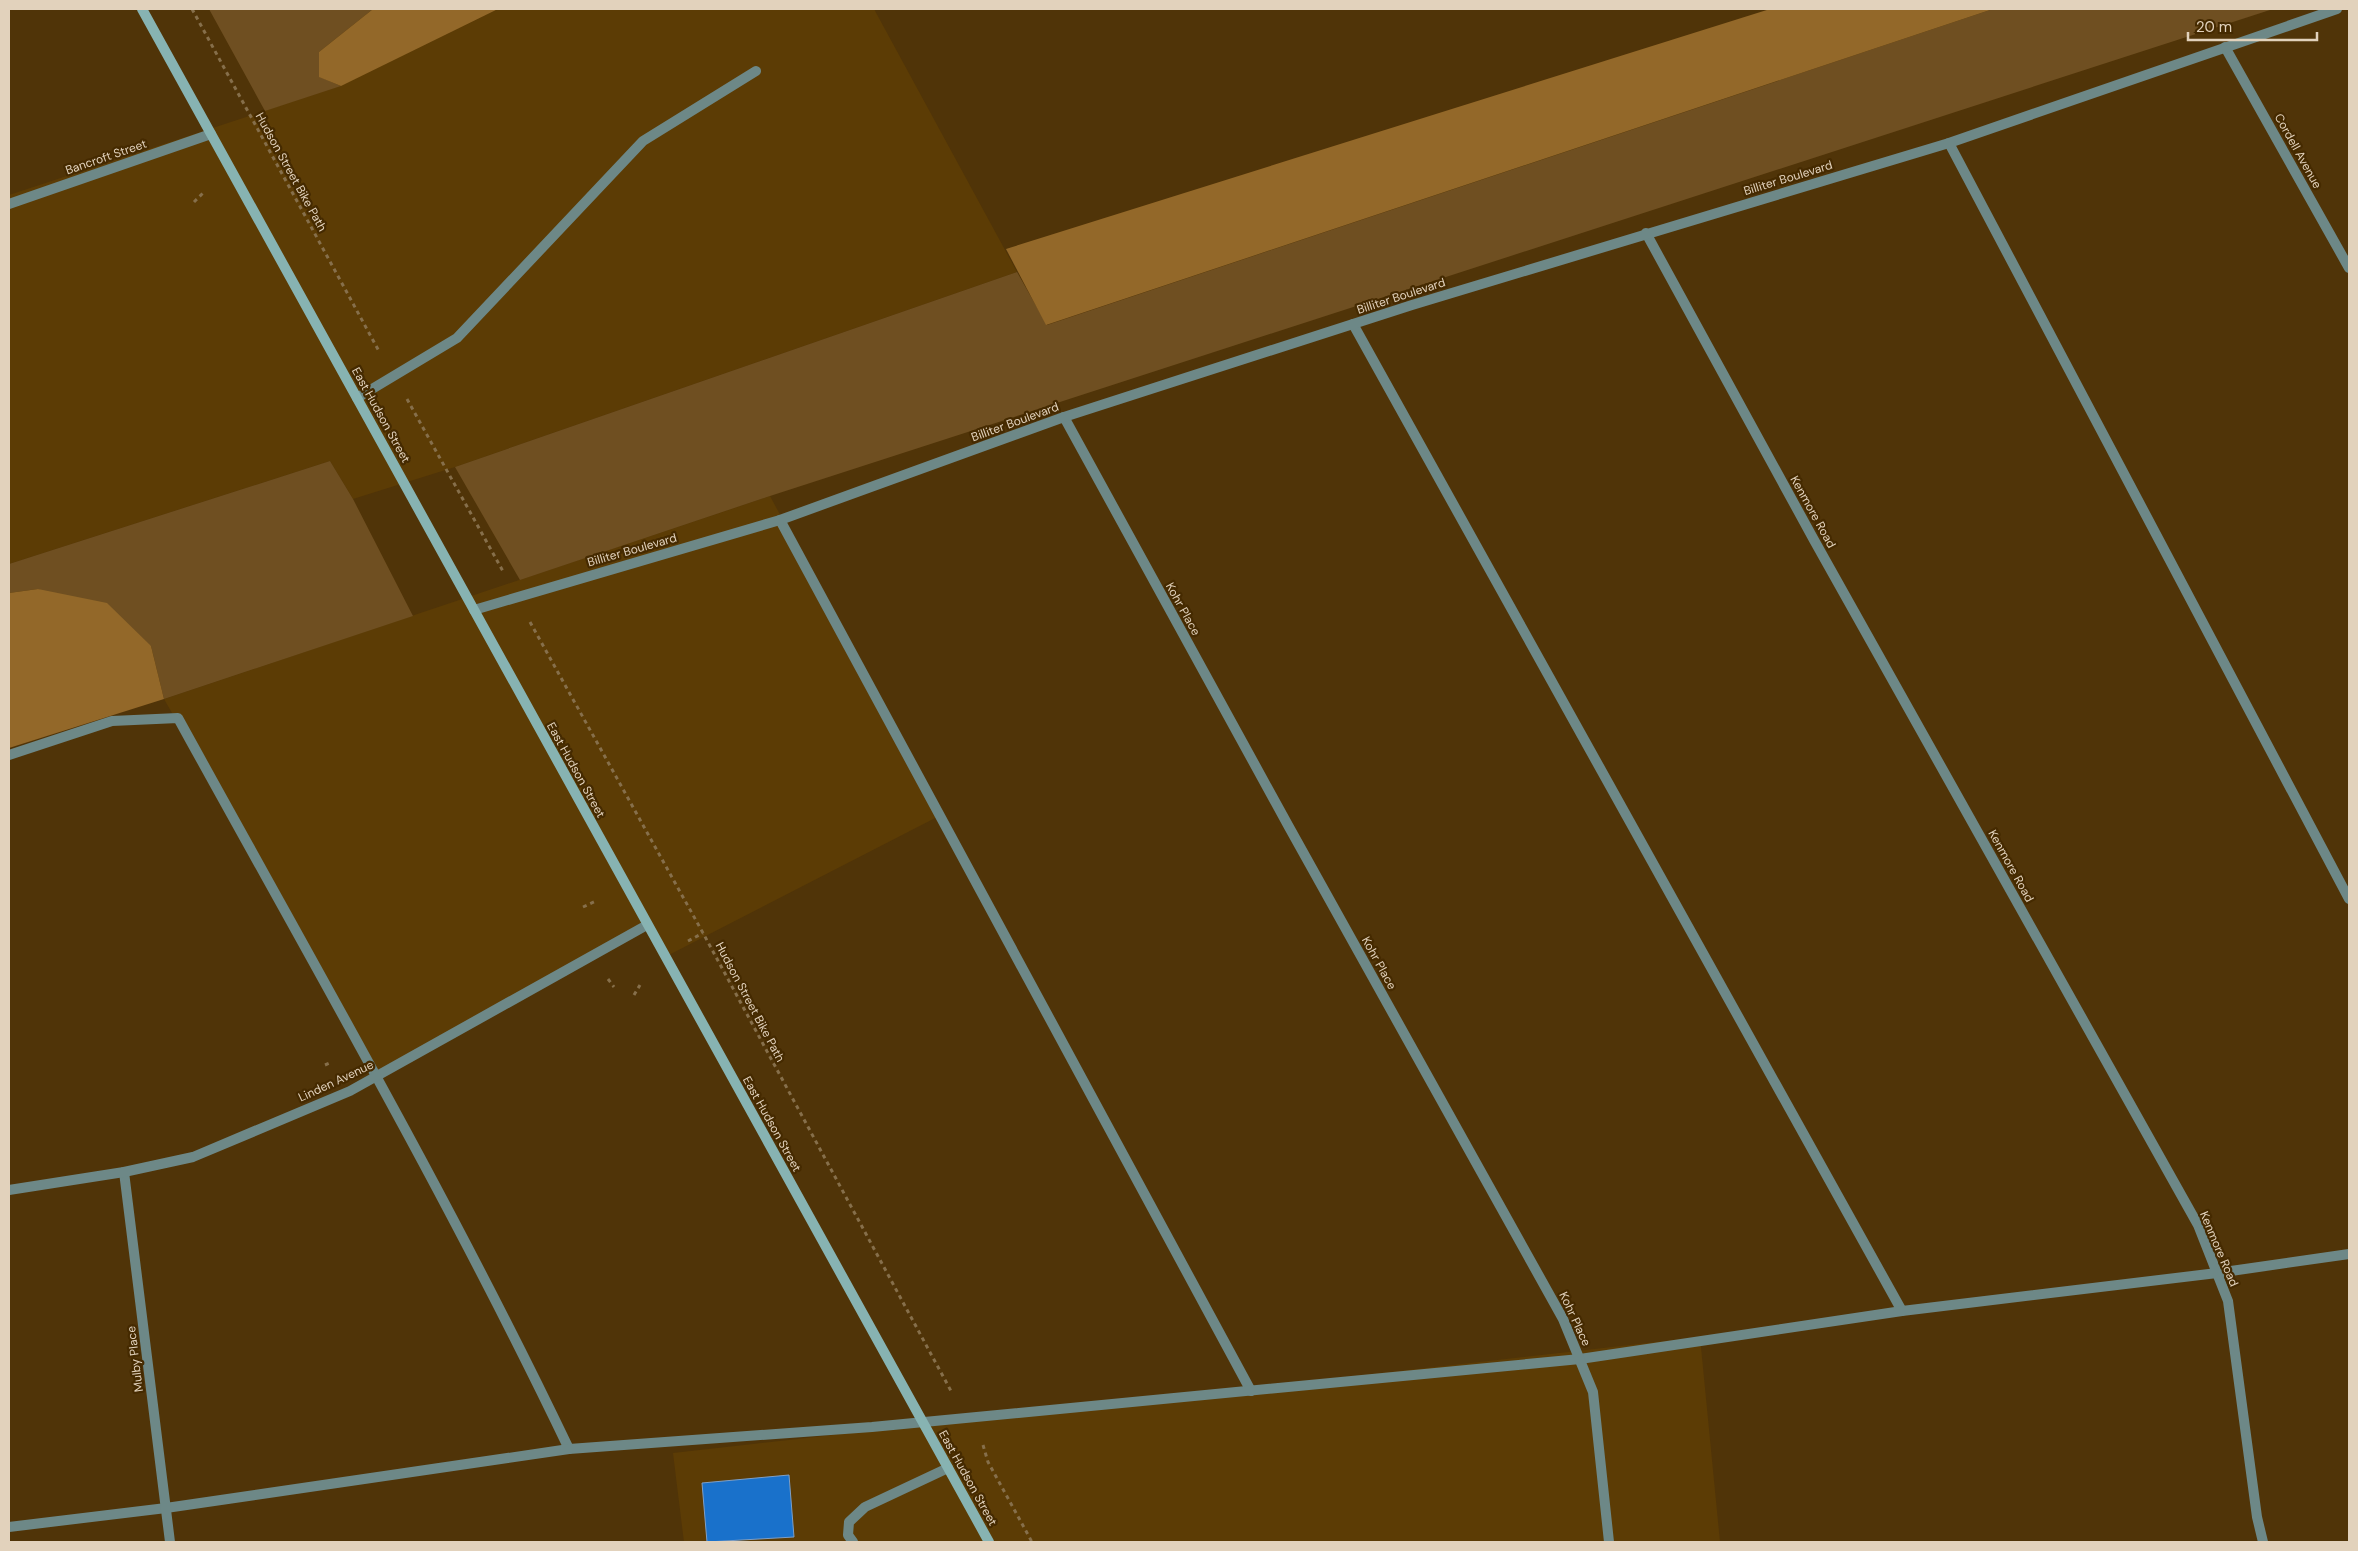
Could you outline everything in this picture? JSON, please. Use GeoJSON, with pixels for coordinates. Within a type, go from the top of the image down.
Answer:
{"type":"FeatureCollection","features":[{"type":"Feature","properties":{"kind":"main road","name":"East Hudson Street"},"geometry":{"type":"LineString","coordinates":[[142,9],[989,1542]]}},
{"type":"Feature","properties":{"kind":"street","name":"Billiter Boulevard"},"geometry":{"type":"LineString","coordinates":[[474,610],[780,520],[1064,417],[1353,324],[1646,233],[1949,143],[2336,9]]}},
{"type":"Feature","properties":{"kind":"street","name":"Cordell Avenue"},"geometry":{"type":"LineString","coordinates":[[2225,47],[2349,268]]}},
{"type":"Feature","properties":{"kind":"street"},"geometry":{"type":"LineString","coordinates":[[357,398],[457,338],[643,140],[756,71]]}},
{"type":"Feature","properties":{"kind":"street","name":"Bancroft Street"},"geometry":{"type":"LineString","coordinates":[[9,204],[211,134]]}},
{"type":"Feature","properties":{"kind":"street"},"geometry":{"type":"LineString","coordinates":[[1949,143],[2349,899]]}},
{"type":"Feature","properties":{"kind":"street","name":"Kenmore Road"},"geometry":{"type":"LineString","coordinates":[[1646,233],[1809,531],[2193,1216],[2228,1301],[2257,1517],[2263,1542]]}},
{"type":"Feature","properties":{"kind":"street"},"geometry":{"type":"LineString","coordinates":[[1353,324],[1902,1311]]}},
{"type":"Feature","properties":{"kind":"street","name":"Kohr Place"},"geometry":{"type":"LineString","coordinates":[[1064,417],[1289,827],[1564,1319],[1593,1392],[1609,1542]]}},
{"type":"Feature","properties":{"kind":"street"},"geometry":{"type":"LineString","coordinates":[[780,520],[1251,1391]]}},
{"type":"Feature","properties":{"kind":"street"},"geometry":{"type":"LineString","coordinates":[[9,755],[112,721],[178,718],[376,1076],[528,1363],[569,1449]]}},
{"type":"Feature","properties":{"kind":"street","name":"Linden Avenue"},"geometry":{"type":"LineString","coordinates":[[9,1190],[124,1172],[193,1156],[350,1091],[648,925]]}},
{"type":"Feature","properties":{"kind":"street","name":"Mulby Place"},"geometry":{"type":"LineString","coordinates":[[124,1172],[170,1542]]}},
{"type":"Feature","properties":{"kind":"street"},"geometry":{"type":"LineString","coordinates":[[9,1527],[166,1508],[569,1449],[922,1421],[1580,1359],[1902,1311],[2217,1273],[2349,1254]]}},
{"type":"Feature","properties":{"kind":"street"},"geometry":{"type":"LineString","coordinates":[[853,1542],[848,1535],[849,1522],[865,1507],[948,1468]]}},
{"type":"Feature","properties":{"kind":"path","name":"Hudson Street Bike Path"},"geometry":{"type":"LineString","coordinates":[[192,9],[376,344]]}},
{"type":"Feature","properties":{"kind":"path"},"geometry":{"type":"LineString","coordinates":[[194,202],[203,194]]}},
{"type":"Feature","properties":{"kind":"path"},"geometry":{"type":"LineString","coordinates":[[411,407],[505,574]]}},
{"type":"Feature","properties":{"kind":"path","name":"Hudson Street Bike Path"},"geometry":{"type":"LineString","coordinates":[[532,625],[703,933],[950,1389]]}},
{"type":"Feature","properties":{"kind":"path"},"geometry":{"type":"LineString","coordinates":[[584,907],[596,901]]}},
{"type":"Feature","properties":{"kind":"path"},"geometry":{"type":"LineString","coordinates":[[686,942],[703,933]]}},
{"type":"Feature","properties":{"kind":"path"},"geometry":{"type":"LineString","coordinates":[[608,979],[614,986]]}},
{"type":"Feature","properties":{"kind":"path"},"geometry":{"type":"LineString","coordinates":[[634,996],[640,985]]}},
{"type":"Feature","properties":{"kind":"path"},"geometry":{"type":"LineString","coordinates":[[325,1066],[332,1062]]}},
{"type":"Feature","properties":{"kind":"path"},"geometry":{"type":"LineString","coordinates":[[983,1444],[988,1462],[1032,1542]]}},
{"type":"Feature","properties":{"kind":"shaded area"},"geometry":{"type":"Polygon","coordinates":[[[209,9],[373,9],[319,52],[320,77],[341,86],[265,111],[209,9]]]}},
{"type":"Feature","properties":{"kind":"shaded area"},"geometry":{"type":"Polygon","coordinates":[[[373,9],[498,9],[341,86],[319,77],[319,52],[373,9]]]}},
{"type":"Feature","properties":{"kind":"shaded area"},"geometry":{"type":"Polygon","coordinates":[[[498,9],[874,9],[1017,272],[455,467],[353,499],[330,461],[9,564],[9,195],[340,86],[498,9]]]}},
{"type":"Feature","properties":{"kind":"shaded area"},"geometry":{"type":"Polygon","coordinates":[[[1770,9],[1993,9],[1046,325],[1006,249],[1770,9]]]}},
{"type":"Feature","properties":{"kind":"shaded area"},"geometry":{"type":"Polygon","coordinates":[[[1993,9],[2273,9],[770,496],[520,580],[455,467],[1017,272],[1047,325],[1993,9]]]}},
{"type":"Feature","properties":{"kind":"shaded area"},"geometry":{"type":"Polygon","coordinates":[[[330,461],[353,499],[413,616],[164,699],[151,646],[38,589],[9,593],[9,564],[330,461]]]}},
{"type":"Feature","properties":{"kind":"shaded area"},"geometry":{"type":"Polygon","coordinates":[[[770,496],[941,815],[661,959],[642,924],[380,1076],[164,699],[770,496]]]}},
{"type":"Feature","properties":{"kind":"shaded area"},"geometry":{"type":"Polygon","coordinates":[[[38,589],[107,603],[151,646],[164,699],[9,748],[9,593],[38,589]]]}},
{"type":"Feature","properties":{"kind":"shaded area"},"geometry":{"type":"Polygon","coordinates":[[[1700,1337],[1720,1542],[684,1542],[673,1453],[1700,1337]]]}},
{"type":"Feature","properties":{"kind":"building"},"geometry":{"type":"Polygon","coordinates":[[[789,1475],[794,1537],[707,1542],[702,1483],[789,1475]]]}}]}
